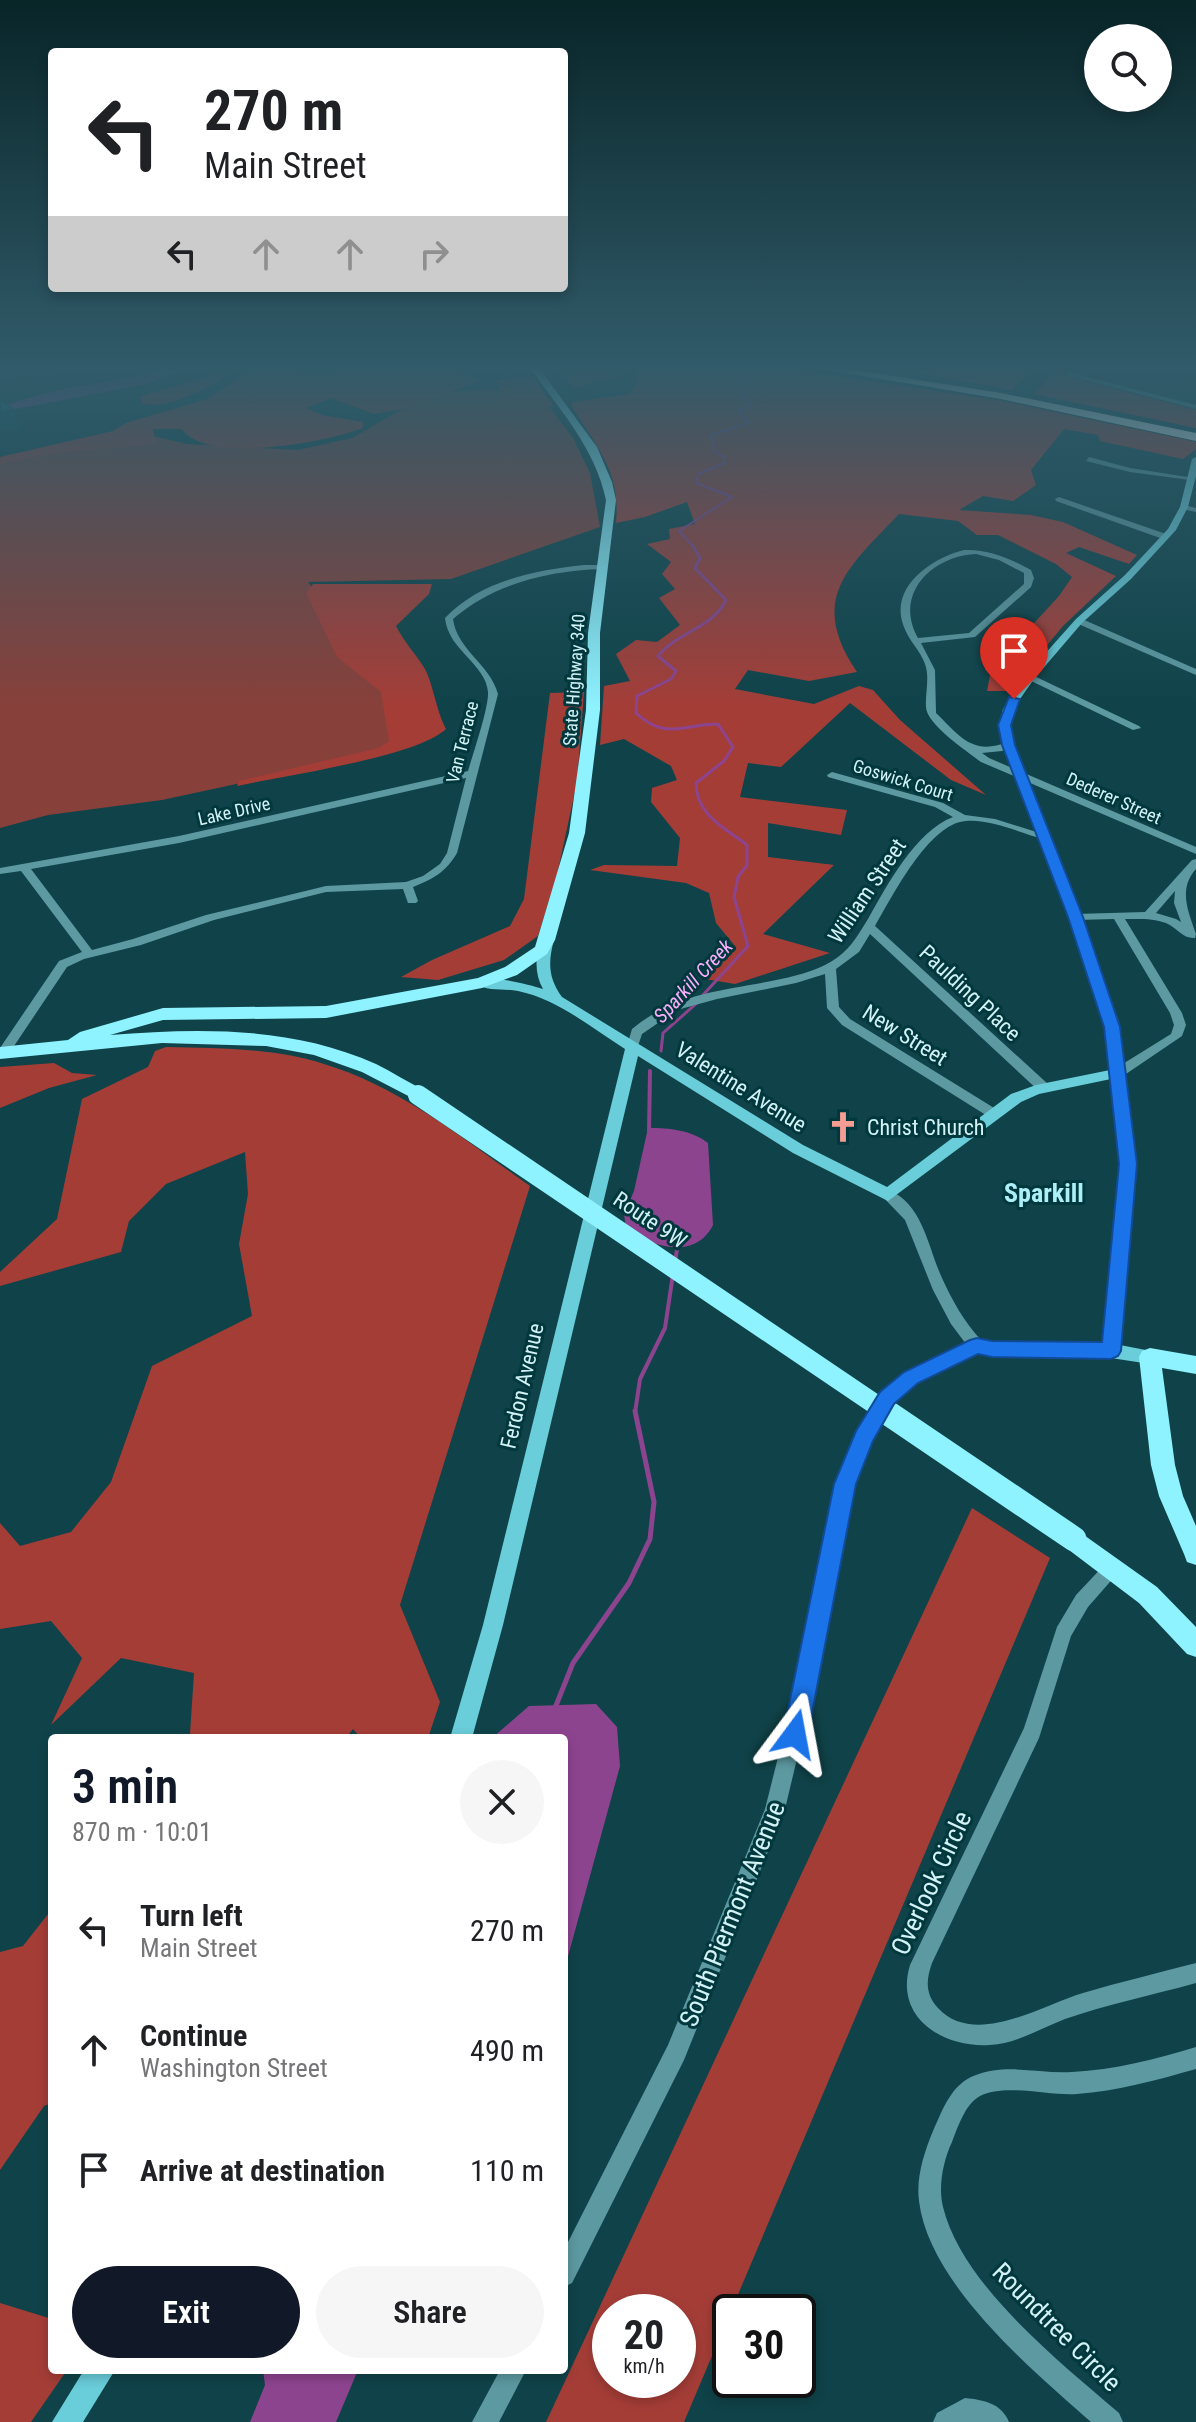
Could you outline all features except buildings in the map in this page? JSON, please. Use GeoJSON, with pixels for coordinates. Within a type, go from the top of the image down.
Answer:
{"type":"FeatureCollection","features":[{"type":"Feature","properties":{"kind":"main road","name":"State Highway 340"},"geometry":{"type":"LineString","coordinates":[[564,1004],[548,989],[543,978],[542,960],[577,833],[593,710],[594,633],[611,500],[607,481]]}},
{"type":"Feature","properties":{"kind":"main road"},"geometry":{"type":"LineString","coordinates":[[1189,481],[1184,507],[1166,537],[1079,621],[1030,677],[1008,709],[1004,725],[1008,745],[1076,917],[1111,1018],[1128,1164],[1111,1351],[1196,1365]]}},
{"type":"Feature","properties":{"kind":"main road"},"geometry":{"type":"LineString","coordinates":[[482,983],[528,960],[547,940]]}},
{"type":"Feature","properties":{"kind":"main road","name":"Valentine Avenue"},"geometry":{"type":"LineString","coordinates":[[74,1044],[86,1036],[163,1014],[326,1012],[482,983],[528,988],[564,1004],[798,1149],[888,1195]]}},
{"type":"Feature","properties":{"kind":"main road","name":"Route 9W"},"geometry":{"type":"LineString","coordinates":[[2,1052],[185,1035],[290,1043],[351,1060],[418,1095],[1074,1539],[1148,1595],[1196,1645]]}},
{"type":"Feature","properties":{"kind":"main road","name":"Ferdon Avenue"},"geometry":{"type":"LineString","coordinates":[[462,1734],[493,1625],[633,1046]]}},
{"type":"Feature","properties":{"kind":"main road"},"geometry":{"type":"LineString","coordinates":[[888,1195],[1016,1098],[1044,1088],[1118,1073]]}},
{"type":"Feature","properties":{"kind":"main road"},"geometry":{"type":"LineString","coordinates":[[1150,1357],[1163,1465],[1171,1496],[1196,1554]]}},
{"type":"Feature","properties":{"kind":"main road"},"geometry":{"type":"LineString","coordinates":[[66,2422],[98,2374]]}},
{"type":"Feature","properties":{"kind":"street"},"geometry":{"type":"LineString","coordinates":[[1059,499],[1166,537]]}},
{"type":"Feature","properties":{"kind":"street"},"geometry":{"type":"LineString","coordinates":[[1184,507],[1196,510]]}},
{"type":"Feature","properties":{"kind":"street","name":"Dederer Street"},"geometry":{"type":"LineString","coordinates":[[915,641],[972,635],[1028,585],[1028,572],[983,552],[954,552],[943,556],[917,579],[909,591],[905,619],[915,641],[929,664],[931,714],[985,760],[1196,851]]}},
{"type":"Feature","properties":{"kind":"street","name":"Van Terrace"},"geometry":{"type":"LineString","coordinates":[[2,1052],[63,964],[210,917],[326,889],[407,885],[427,878],[444,866],[452,853],[493,694],[493,684],[452,633],[449,618],[468,603],[543,572],[575,566],[602,567]]}},
{"type":"Feature","properties":{"kind":"street"},"geometry":{"type":"LineString","coordinates":[[1079,621],[1196,672]]}},
{"type":"Feature","properties":{"kind":"street"},"geometry":{"type":"LineString","coordinates":[[1030,677],[1136,728]]}},
{"type":"Feature","properties":{"kind":"street"},"geometry":{"type":"LineString","coordinates":[[962,743],[990,751],[1008,745]]}},
{"type":"Feature","properties":{"kind":"street","name":"Lake Drive"},"geometry":{"type":"LineString","coordinates":[[0,871],[154,845],[474,773]]}},
{"type":"Feature","properties":{"kind":"street","name":"Goswick Court"},"geometry":{"type":"LineString","coordinates":[[832,775],[939,805],[963,818]]}},
{"type":"Feature","properties":{"kind":"street"},"geometry":{"type":"LineString","coordinates":[[963,818],[990,821],[1044,836]]}},
{"type":"Feature","properties":{"kind":"street","name":"William Street"},"geometry":{"type":"LineString","coordinates":[[633,1046],[636,1032],[673,1006],[830,968],[850,956],[930,834],[942,823],[963,818]]}},
{"type":"Feature","properties":{"kind":"street"},"geometry":{"type":"LineString","coordinates":[[1148,915],[1196,862]]}},
{"type":"Feature","properties":{"kind":"street"},"geometry":{"type":"LineString","coordinates":[[24,867],[89,954]]}},
{"type":"Feature","properties":{"kind":"street"},"geometry":{"type":"LineString","coordinates":[[1182,879],[1180,903],[1193,939]]}},
{"type":"Feature","properties":{"kind":"street"},"geometry":{"type":"LineString","coordinates":[[407,885],[412,901]]}},
{"type":"Feature","properties":{"kind":"street"},"geometry":{"type":"LineString","coordinates":[[1076,917],[1148,915],[1172,921],[1193,939]]}},
{"type":"Feature","properties":{"kind":"street"},"geometry":{"type":"LineString","coordinates":[[1118,917],[1180,1025],[1176,1036],[1118,1073]]}},
{"type":"Feature","properties":{"kind":"street","name":"Paulding Place"},"geometry":{"type":"LineString","coordinates":[[869,927],[1044,1088]]}},
{"type":"Feature","properties":{"kind":"street","name":"New Street"},"geometry":{"type":"LineString","coordinates":[[830,968],[833,1008],[846,1022],[994,1114]]}},
{"type":"Feature","properties":{"kind":"street","name":"Valentine Avenue"},"geometry":{"type":"LineString","coordinates":[[888,1195],[908,1211],[938,1285],[977,1346]]}},
{"type":"Feature","properties":{"kind":"street","name":"South Piermont Avenue"},"geometry":{"type":"LineString","coordinates":[[568,2267],[676,2052],[775,1809],[813,1654],[845,1484],[876,1412],[894,1391],[922,1371],[977,1346],[992,1349],[1111,1351]]}},
{"type":"Feature","properties":{"kind":"street","name":"Overlook Circle"},"geometry":{"type":"LineString","coordinates":[[1114,1567],[1082,1601],[1063,1633],[1040,1712],[923,1958],[917,1974],[917,1994],[927,2013],[944,2028],[994,2034],[1030,2025],[1068,2007],[1196,1973]]}},
{"type":"Feature","properties":{"kind":"street","name":"Roundtree Circle"},"geometry":{"type":"LineString","coordinates":[[1110,2422],[1040,2360],[970,2284],[940,2236],[930,2204],[937,2154],[960,2100],[973,2086],[1004,2079],[1076,2084],[1196,2058]]}},
{"type":"Feature","properties":{"kind":"street"},"geometry":{"type":"LineString","coordinates":[[485,2422],[512,2374]]}},
{"type":"Feature","properties":{"kind":"street"},"geometry":{"type":"LineString","coordinates":[[946,2422],[965,2410],[985,2413],[996,2422]]}},
{"type":"Feature","properties":{"kind":"shaded area"},"geometry":{"type":"Polygon","coordinates":[[[0,481],[591,481],[600,527],[451,579],[308,582],[391,687],[404,748],[162,800],[48,815],[0,828],[0,481]]]}},
{"type":"Feature","properties":{"kind":"shaded area"},"geometry":{"type":"Polygon","coordinates":[[[613,481],[1035,481],[1036,485],[1013,501],[983,496],[959,510],[1031,515],[1063,522],[1137,555],[1129,564],[1079,547],[1066,553],[1116,576],[1063,626],[1009,691],[987,691],[991,670],[1059,596],[1072,577],[1056,564],[998,535],[977,535],[958,521],[899,514],[851,568],[840,585],[835,603],[835,624],[842,646],[857,672],[809,681],[748,670],[735,689],[814,704],[859,686],[873,690],[900,720],[986,795],[951,780],[850,703],[781,767],[748,763],[740,797],[847,810],[841,835],[768,823],[768,857],[834,865],[763,934],[830,953],[735,984],[699,978],[735,946],[716,923],[709,893],[686,883],[590,870],[604,865],[677,866],[680,838],[651,802],[652,788],[677,780],[671,766],[624,739],[600,745],[604,686],[630,681],[616,654],[636,640],[657,642],[680,625],[659,598],[675,589],[662,574],[671,562],[647,544],[670,539],[669,529],[695,524],[687,502],[645,517],[616,523],[613,481]]]}},
{"type":"Feature","properties":{"kind":"shaded area"},"geometry":{"type":"Polygon","coordinates":[[[313,584],[432,584],[429,594],[396,626],[425,669],[446,729],[431,739],[379,757],[237,786],[239,781],[379,748],[389,741],[381,692],[337,657],[306,593],[313,584]]]}},
{"type":"Feature","properties":{"kind":"shaded area"},"geometry":{"type":"Polygon","coordinates":[[[584,692],[577,782],[557,875],[538,936],[504,960],[438,980],[401,977],[510,926],[524,899],[550,693],[584,692]]]}},
{"type":"Feature","properties":{"kind":"shaded area"},"geometry":{"type":"Polygon","coordinates":[[[166,1047],[266,1052],[305,1059],[352,1074],[380,1086],[432,1117],[530,1186],[400,1605],[440,1702],[429,1734],[357,1734],[353,1729],[349,1734],[190,1734],[194,1673],[121,1658],[51,1725],[82,1658],[51,1621],[0,1629],[0,1523],[20,1546],[71,1532],[111,1482],[152,1366],[252,1316],[239,1244],[248,1194],[245,1152],[166,1184],[129,1221],[121,1252],[0,1286],[0,1272],[57,1219],[82,1099],[148,1067],[155,1051],[166,1047]]]}},
{"type":"Feature","properties":{"kind":"shaded area"},"geometry":{"type":"Polygon","coordinates":[[[54,1063],[72,1073],[97,1075],[49,1088],[0,1108],[0,1067],[54,1063]]]}},
{"type":"Feature","properties":{"kind":"shaded area"},"geometry":{"type":"Polygon","coordinates":[[[648,1128],[680,1131],[708,1143],[713,1225],[705,1236],[684,1247],[660,1245],[626,1228],[624,1214],[634,1191],[648,1128]]]}},
{"type":"Feature","properties":{"kind":"shaded area"},"geometry":{"type":"Polygon","coordinates":[[[972,1508],[1050,1558],[738,2294],[712,2294],[712,2356],[696,2394],[696,2294],[606,2294],[972,1508]]]}},
{"type":"Feature","properties":{"kind":"shaded area"},"geometry":{"type":"Polygon","coordinates":[[[596,1704],[617,1727],[620,1766],[568,1956],[568,1734],[497,1734],[529,1706],[596,1704]]]}},
{"type":"Feature","properties":{"kind":"shaded area"},"geometry":{"type":"Polygon","coordinates":[[[48,1914],[48,2104],[0,2170],[0,1952],[23,1946],[48,1914]]]}},
{"type":"Feature","properties":{"kind":"shaded area"},"geometry":{"type":"Polygon","coordinates":[[[0,2303],[48,2318],[48,2374],[64,2374],[31,2422],[0,2422],[0,2303]]]}},
{"type":"Feature","properties":{"kind":"shaded area"},"geometry":{"type":"Polygon","coordinates":[[[592,2323],[592,2398],[694,2398],[684,2422],[546,2422],[592,2323]]]}},
{"type":"Feature","properties":{"kind":"shaded area"},"geometry":{"type":"Polygon","coordinates":[[[264,2374],[356,2374],[336,2422],[250,2422],[265,2385],[264,2374]]]}},
{"type":"Feature","properties":{"kind":"waterway","name":"Sparkill Creek"},"geometry":{"type":"LineString","coordinates":[[695,548],[679,531],[732,497],[696,481]]}},
{"type":"Feature","properties":{"kind":"waterway","name":"Sparkill Creek"},"geometry":{"type":"LineString","coordinates":[[693,546],[700,558],[695,568],[726,600],[713,617],[675,641],[658,656],[676,671],[671,679],[637,696],[636,713],[656,727],[666,729],[718,724],[733,747],[724,761],[696,783],[697,794],[706,812],[747,845],[747,865],[738,877],[734,897],[748,946],[703,995]]}},
{"type":"Feature","properties":{"kind":"waterway","name":"Sparkill Creek"},"geometry":{"type":"LineString","coordinates":[[661,1051],[663,1033],[698,1002]]}},
{"type":"Feature","properties":{"kind":"waterway","name":"Sparkill Creek"},"geometry":{"type":"LineString","coordinates":[[649,1132],[650,1071]]}},
{"type":"Feature","properties":{"kind":"waterway","name":"Sparkill Creek"},"geometry":{"type":"LineString","coordinates":[[675,1262],[678,1243]]}},
{"type":"Feature","properties":{"kind":"waterway","name":"Sparkill Creek"},"geometry":{"type":"LineString","coordinates":[[635,1412],[640,1379],[665,1328],[673,1274]]}},
{"type":"Feature","properties":{"kind":"waterway","name":"Sparkill Creek"},"geometry":{"type":"LineString","coordinates":[[555,1708],[573,1663],[629,1583],[650,1539],[654,1502],[635,1412]]}},
{"type":"Feature","properties":{"kind":"place","name":"Christ Church"},"geometry":{"type":"Point","coordinates":[843,1127]}},
{"type":"Feature","properties":{"kind":"district","name":"Sparkill"},"geometry":{"type":"Point","coordinates":[1044,1193]}},
{"type":"Feature","properties":{"kind":"route"},"geometry":{"type":"LineString","coordinates":[[795,1734],[845,1484],[863,1437],[887,1398],[911,1378],[977,1346],[992,1349],[1111,1351],[1128,1164],[1111,1018],[1076,917],[1008,745],[1004,725],[1014,699]]}}]}
